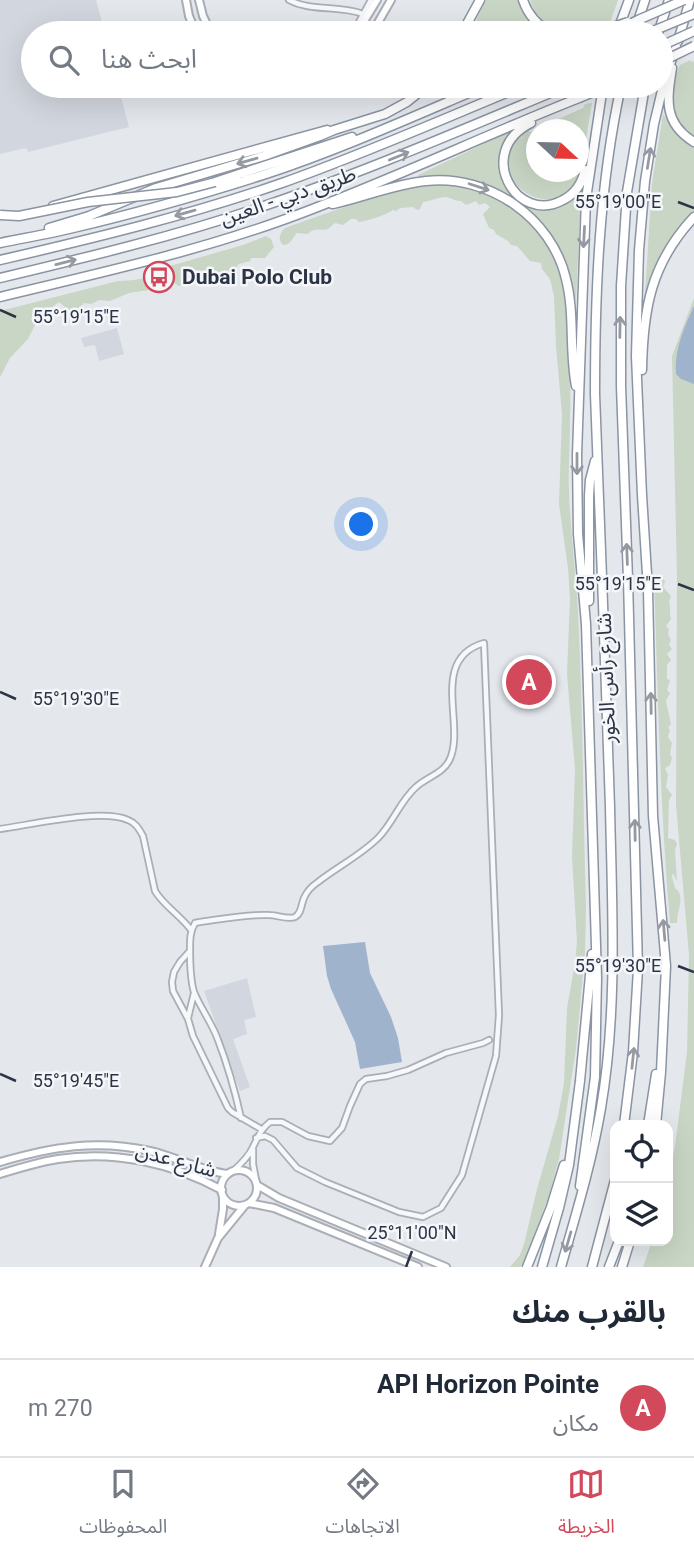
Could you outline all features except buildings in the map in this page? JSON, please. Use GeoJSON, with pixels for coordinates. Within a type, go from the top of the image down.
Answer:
{"type":"FeatureCollection","features":[{"type":"Feature","properties":{"kind":"highway"},"geometry":{"type":"LineString","coordinates":[[469,21],[480,0]]}},
{"type":"Feature","properties":{"kind":"highway"},"geometry":{"type":"LineString","coordinates":[[523,0],[535,21]]}},
{"type":"Feature","properties":{"kind":"highway"},"geometry":{"type":"LineString","coordinates":[[621,21],[621,12],[626,0]]}},
{"type":"Feature","properties":{"kind":"highway"},"geometry":{"type":"LineString","coordinates":[[638,21],[645,0]]}},
{"type":"Feature","properties":{"kind":"highway"},"geometry":{"type":"LineString","coordinates":[[662,21],[669,0]]}},
{"type":"Feature","properties":{"kind":"highway"},"geometry":{"type":"LineString","coordinates":[[634,21],[684,0]]}},
{"type":"Feature","properties":{"kind":"highway"},"geometry":{"type":"LineString","coordinates":[[673,55],[690,0]]}},
{"type":"Feature","properties":{"kind":"highway"},"geometry":{"type":"LineString","coordinates":[[673,23],[694,14]]}},
{"type":"Feature","properties":{"kind":"highway"},"geometry":{"type":"LineString","coordinates":[[673,41],[694,31]]}},
{"type":"Feature","properties":{"kind":"highway"},"geometry":{"type":"LineString","coordinates":[[673,63],[676,47]]}},
{"type":"Feature","properties":{"kind":"highway"},"geometry":{"type":"LineString","coordinates":[[673,58],[694,49]]}},
{"type":"Feature","properties":{"kind":"highway"},"geometry":{"type":"LineString","coordinates":[[23,238],[89,216],[156,188],[264,156],[378,116],[396,109],[412,98]]}},
{"type":"Feature","properties":{"kind":"highway"},"geometry":{"type":"LineString","coordinates":[[0,243],[71,229],[265,174],[336,149],[456,98]]}},
{"type":"Feature","properties":{"kind":"highway","name":"طريق دبي - العين"},"geometry":{"type":"LineString","coordinates":[[0,260],[190,212],[280,184],[495,98]]}},
{"type":"Feature","properties":{"kind":"highway","name":"طريق دبي - العين"},"geometry":{"type":"LineString","coordinates":[[0,278],[135,245],[261,207],[400,156],[538,98]]}},
{"type":"Feature","properties":{"kind":"highway"},"geometry":{"type":"LineString","coordinates":[[0,297],[163,257],[259,228],[317,207],[581,98]]}},
{"type":"Feature","properties":{"kind":"highway"},"geometry":{"type":"LineString","coordinates":[[580,1201],[581,1174],[593,1095],[597,978],[586,624],[577,504],[577,455],[586,199],[601,98]]}},
{"type":"Feature","properties":{"kind":"highway","name":"شارع رأس الخور"},"geometry":{"type":"LineString","coordinates":[[561,1267],[580,1201],[601,1107],[613,969],[605,624],[595,370],[598,249],[605,180],[619,98]]}},
{"type":"Feature","properties":{"kind":"highway","name":"شارع رأس الخور"},"geometry":{"type":"LineString","coordinates":[[625,1120],[633,1052],[638,969],[621,386],[621,286],[627,192],[643,98]]}},
{"type":"Feature","properties":{"kind":"highway"},"geometry":{"type":"LineString","coordinates":[[657,1120],[666,966],[653,816],[648,590],[636,356],[642,213],[654,124],[660,98]]}},
{"type":"Feature","properties":{"kind":"highway"},"geometry":{"type":"LineString","coordinates":[[668,98],[669,112],[675,125],[694,142]]}},
{"type":"Feature","properties":{"kind":"highway"},"geometry":{"type":"LineString","coordinates":[[548,110],[515,133],[504,156],[505,176],[512,190],[537,204],[558,203],[577,189],[583,176],[590,132],[597,121]]}},
{"type":"Feature","properties":{"kind":"highway"},"geometry":{"type":"LineString","coordinates":[[0,215],[19,216],[88,202],[177,192],[392,125]]}},
{"type":"Feature","properties":{"kind":"highway"},"geometry":{"type":"LineString","coordinates":[[36,212],[318,131],[334,130]]}},
{"type":"Feature","properties":{"kind":"highway"},"geometry":{"type":"LineString","coordinates":[[317,207],[408,184],[445,180],[481,187],[514,204],[540,226],[557,253],[564,272],[569,300],[574,379],[579,398]]}},
{"type":"Feature","properties":{"kind":"highway"},"geometry":{"type":"LineString","coordinates":[[642,495],[645,467],[642,344],[647,307],[662,261],[673,242],[694,217]]}},
{"type":"Feature","properties":{"kind":"highway"},"geometry":{"type":"LineString","coordinates":[[586,624],[589,586],[589,496],[598,455]]}},
{"type":"Feature","properties":{"kind":"highway"},"geometry":{"type":"LineString","coordinates":[[542,1267],[565,1187],[580,1081],[596,909]]}},
{"type":"Feature","properties":{"kind":"highway"},"geometry":{"type":"LineString","coordinates":[[649,1120],[662,1047]]}},
{"type":"Feature","properties":{"kind":"highway"},"geometry":{"type":"LineString","coordinates":[[527,1267],[557,1190],[572,1136]]}},
{"type":"Feature","properties":{"kind":"highway"},"geometry":{"type":"LineString","coordinates":[[592,1267],[614,1183]]}},
{"type":"Feature","properties":{"kind":"highway"},"geometry":{"type":"LineString","coordinates":[[609,1267],[617,1246]]}},
{"type":"Feature","properties":{"kind":"highway"},"geometry":{"type":"LineString","coordinates":[[622,1267],[629,1246]]}},
{"type":"Feature","properties":{"kind":"street"},"geometry":{"type":"LineString","coordinates":[[186,0],[191,21]]}},
{"type":"Feature","properties":{"kind":"street"},"geometry":{"type":"LineString","coordinates":[[199,0],[205,21]]}},
{"type":"Feature","properties":{"kind":"street"},"geometry":{"type":"LineString","coordinates":[[289,0],[306,6],[350,10],[363,15]]}},
{"type":"Feature","properties":{"kind":"street"},"geometry":{"type":"LineString","coordinates":[[360,21],[372,0]]}},
{"type":"Feature","properties":{"kind":"street"},"geometry":{"type":"LineString","coordinates":[[363,21],[377,0]]}},
{"type":"Feature","properties":{"kind":"street"},"geometry":{"type":"LineString","coordinates":[[379,21],[391,0]]}},
{"type":"Feature","properties":{"kind":"street"},"geometry":{"type":"LineString","coordinates":[[241,1118],[234,1085],[217,1037],[194,992],[191,976],[191,930],[195,923],[200,922],[263,915],[295,917],[313,885],[376,839],[412,790],[440,772],[448,762],[454,745],[454,673],[468,652],[484,643],[499,1015],[495,1062],[462,1175],[441,1208],[423,1217],[399,1212],[325,1182],[297,1168],[273,1140],[265,1136],[256,1138]]}},
{"type":"Feature","properties":{"kind":"street"},"geometry":{"type":"LineString","coordinates":[[0,829],[96,816],[130,820],[143,836],[155,891],[191,930]]}},
{"type":"Feature","properties":{"kind":"street"},"geometry":{"type":"LineString","coordinates":[[190,951],[176,968],[172,982],[173,991],[225,1103],[232,1112],[261,1129]]}},
{"type":"Feature","properties":{"kind":"street"},"geometry":{"type":"LineString","coordinates":[[188,1019],[194,992]]}},
{"type":"Feature","properties":{"kind":"street"},"geometry":{"type":"LineString","coordinates":[[218,1238],[257,1192],[253,1148],[261,1129],[270,1122],[282,1122],[309,1136],[330,1141],[342,1128],[360,1084],[366,1079],[408,1070],[446,1053],[489,1040]]}},
{"type":"Feature","properties":{"kind":"street","name":"شارع عدن"},"geometry":{"type":"LineString","coordinates":[[0,1162],[59,1147],[105,1145],[148,1151],[214,1172],[231,1172]]}},
{"type":"Feature","properties":{"kind":"street"},"geometry":{"type":"LineString","coordinates":[[205,1267],[218,1238],[224,1178],[253,1148]]}},
{"type":"Feature","properties":{"kind":"street","name":"شارع عدن"},"geometry":{"type":"LineString","coordinates":[[0,1174],[59,1159],[122,1158],[174,1169],[204,1181],[222,1192]]}},
{"type":"Feature","properties":{"kind":"street"},"geometry":{"type":"LineString","coordinates":[[231,1172],[246,1171],[279,1198],[446,1267]]}},
{"type":"Feature","properties":{"kind":"street"},"geometry":{"type":"LineString","coordinates":[[222,1192],[229,1202],[239,1206],[247,1204],[274,1208],[418,1267]]}},
{"type":"Feature","properties":{"kind":"shaded area"},"geometry":{"type":"Polygon","coordinates":[[[0,0],[96,0],[102,21],[21,21],[21,98],[121,98],[129,127],[28,152],[26,148],[0,154],[0,0]]]}},
{"type":"Feature","properties":{"kind":"shaded area"},"geometry":{"type":"Polygon","coordinates":[[[117,328],[124,354],[99,361],[95,345],[84,347],[81,338],[117,328]]]}},
{"type":"Feature","properties":{"kind":"shaded area"},"geometry":{"type":"Polygon","coordinates":[[[247,978],[256,1017],[244,1020],[247,1034],[233,1039],[250,1087],[240,1091],[204,991],[247,978]]]}},
{"type":"Feature","properties":{"kind":"green space"},"geometry":{"type":"Polygon","coordinates":[[[486,0],[518,0],[529,21],[476,21],[486,0]]]}},
{"type":"Feature","properties":{"kind":"green space"},"geometry":{"type":"Polygon","coordinates":[[[530,0],[618,0],[611,21],[544,21],[530,0]]]}},
{"type":"Feature","properties":{"kind":"green space"},"geometry":{"type":"Polygon","coordinates":[[[694,61],[694,136],[679,121],[673,104],[674,85],[680,65],[694,61]]]}},
{"type":"Feature","properties":{"kind":"green space"},"geometry":{"type":"Polygon","coordinates":[[[592,103],[589,121],[589,119],[559,119],[583,108],[585,104],[592,103]]]}},
{"type":"Feature","properties":{"kind":"green space"},"geometry":{"type":"Polygon","coordinates":[[[663,114],[677,135],[694,146],[694,215],[658,266],[645,293],[652,183],[663,114]]]}},
{"type":"Feature","properties":{"kind":"green space"},"geometry":{"type":"Polygon","coordinates":[[[526,131],[526,182],[575,182],[571,190],[556,198],[539,199],[524,192],[512,179],[507,164],[511,147],[526,131]]]}},
{"type":"Feature","properties":{"kind":"green space"},"geometry":{"type":"Polygon","coordinates":[[[509,132],[499,154],[499,167],[513,198],[468,182],[445,178],[419,178],[418,175],[509,132]]]}},
{"type":"Feature","properties":{"kind":"green space"},"geometry":{"type":"Polygon","coordinates":[[[430,184],[469,189],[487,195],[518,213],[532,226],[555,259],[563,283],[567,309],[570,385],[569,490],[581,685],[585,952],[576,1049],[559,1159],[549,1195],[520,1267],[510,1267],[520,1255],[524,1244],[558,1116],[564,1083],[567,1008],[577,942],[572,856],[575,769],[567,674],[570,599],[559,504],[562,414],[554,296],[550,279],[541,263],[530,261],[517,246],[511,245],[489,228],[483,214],[490,207],[485,203],[479,205],[476,201],[466,205],[461,201],[442,197],[423,202],[417,210],[413,207],[400,208],[368,220],[359,222],[351,219],[343,225],[335,223],[328,229],[315,230],[308,234],[297,233],[290,242],[283,245],[280,238],[285,228],[375,197],[430,184]]]}},
{"type":"Feature","properties":{"kind":"green space"},"geometry":{"type":"Polygon","coordinates":[[[580,193],[576,301],[569,274],[556,245],[545,228],[523,206],[554,208],[580,193]]]}},
{"type":"Feature","properties":{"kind":"green space"},"geometry":{"type":"Polygon","coordinates":[[[266,236],[271,239],[274,247],[265,258],[251,258],[250,261],[239,264],[232,272],[225,272],[210,280],[197,280],[179,286],[174,283],[162,288],[129,293],[110,301],[84,303],[78,309],[70,311],[59,302],[39,317],[28,339],[10,358],[0,377],[0,311],[118,281],[146,278],[170,266],[266,236]]]}},
{"type":"Feature","properties":{"kind":"green space"},"geometry":{"type":"Polygon","coordinates":[[[694,298],[694,1267],[643,1267],[650,1246],[673,1246],[673,1155],[687,1052],[689,955],[676,805],[677,577],[672,356],[694,298]]]}},
{"type":"Feature","properties":{"kind":"green space"},"geometry":{"type":"Polygon","coordinates":[[[654,579],[665,581],[663,587],[671,596],[671,619],[666,626],[669,629],[669,645],[672,649],[667,654],[671,660],[667,665],[667,679],[670,680],[667,690],[670,693],[666,701],[671,724],[668,737],[672,743],[672,758],[670,765],[665,768],[668,775],[666,787],[672,795],[669,800],[668,838],[675,840],[677,844],[677,881],[673,873],[672,877],[680,895],[677,923],[670,923],[667,880],[654,579]]]}},
{"type":"Feature","properties":{"kind":"water"},"geometry":{"type":"Polygon","coordinates":[[[694,306],[694,384],[676,374],[676,365],[680,339],[694,306]]]}},
{"type":"Feature","properties":{"kind":"water"},"geometry":{"type":"Polygon","coordinates":[[[365,942],[370,973],[391,1017],[402,1062],[360,1069],[355,1042],[327,976],[323,946],[365,942]]]}},
{"type":"Feature","properties":{"kind":"place","name":"Dubai Polo Club"},"geometry":{"type":"Point","coordinates":[159,277]}},
{"type":"Feature","properties":{"kind":"place","name":"API Horizon Pointe"},"geometry":{"type":"Point","coordinates":[529,682]}}]}
